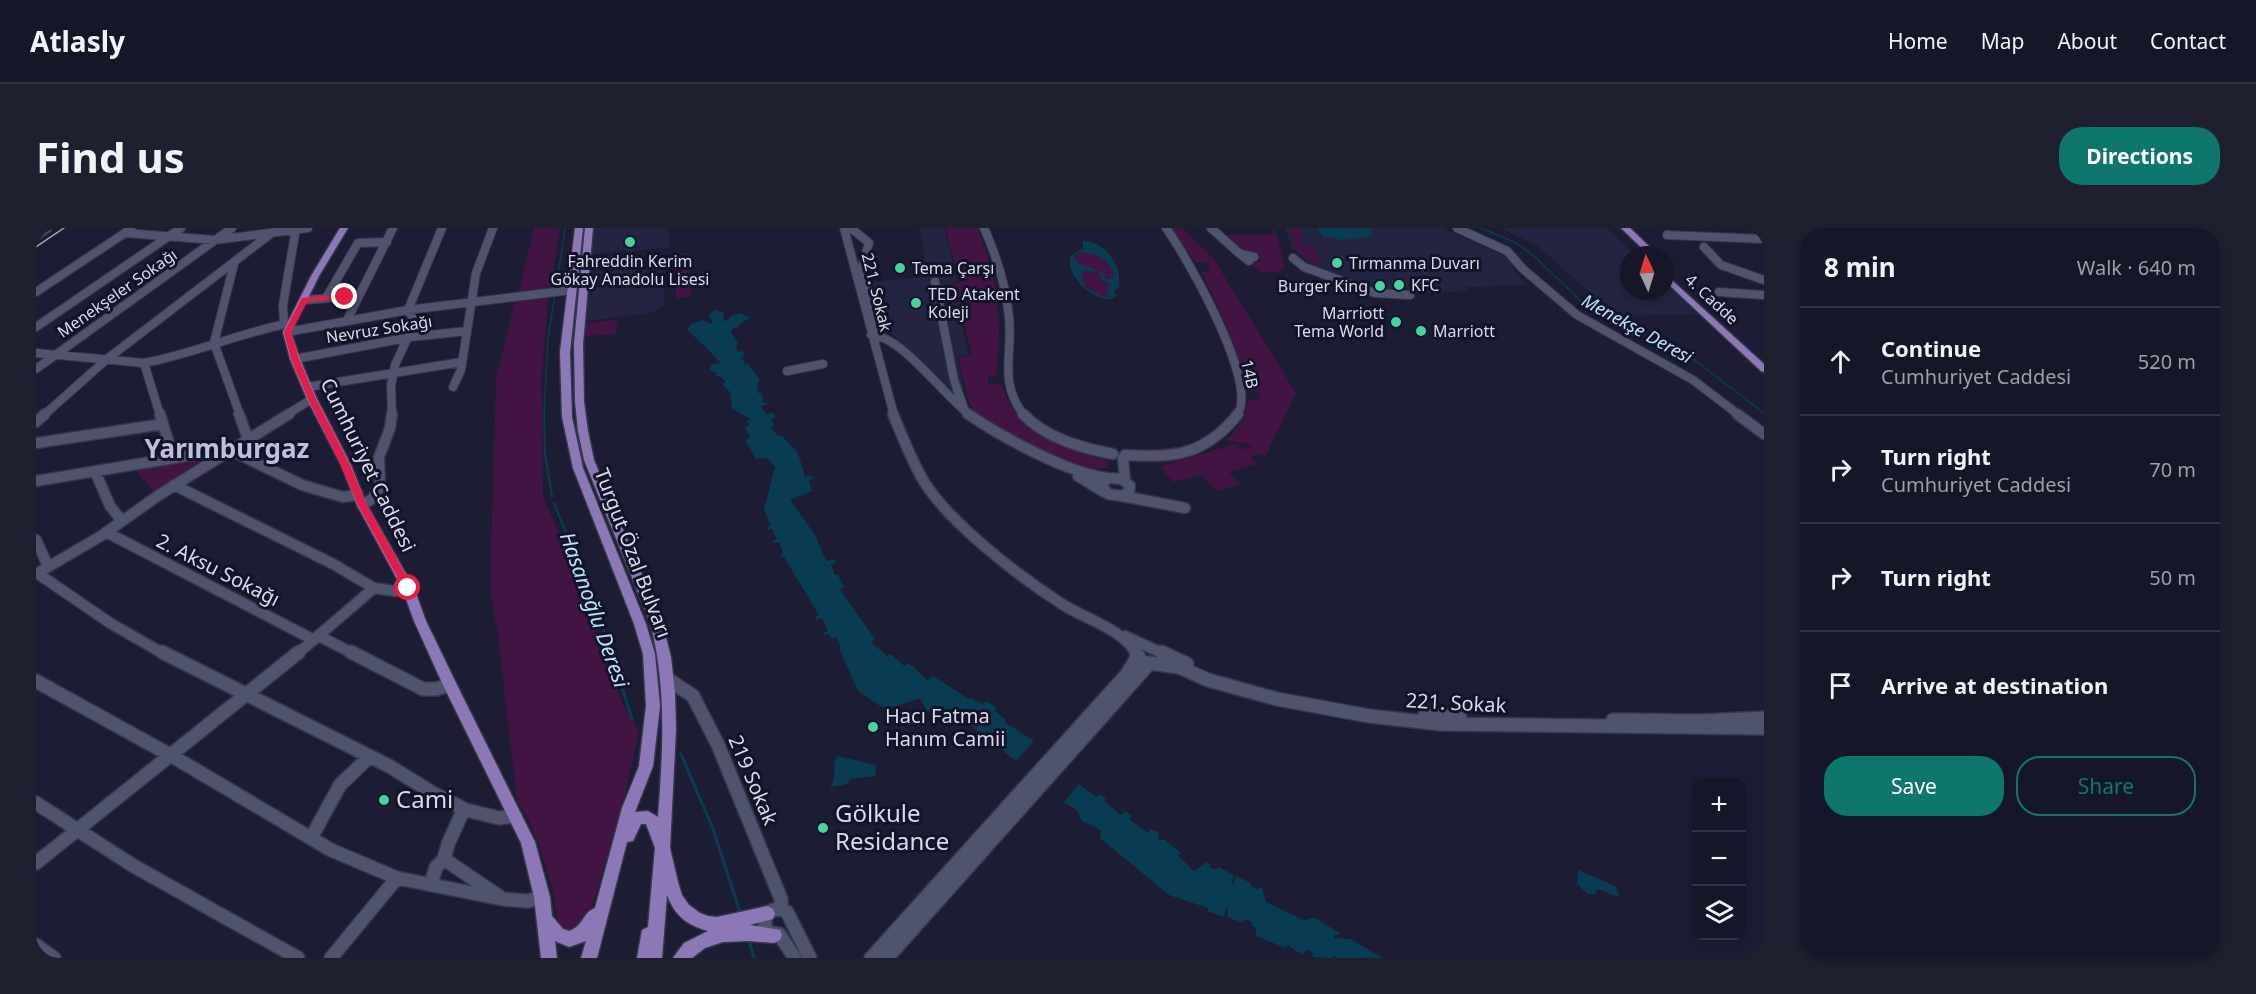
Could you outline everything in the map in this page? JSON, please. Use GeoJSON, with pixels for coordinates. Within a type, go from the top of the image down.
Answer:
{"type":"FeatureCollection","features":[{"type":"Feature","properties":{"kind":"main road"},"geometry":{"type":"LineString","coordinates":[[287,326],[344,228]]}},
{"type":"Feature","properties":{"kind":"main road","name":"Turgut Özal Bulvarı"},"geometry":{"type":"LineString","coordinates":[[579,228],[565,352],[570,433],[578,468],[640,624],[649,654],[653,686],[650,741],[646,766],[629,808],[591,958]]}},
{"type":"Feature","properties":{"kind":"main road","name":"Turgut Özal Bulvarı"},"geometry":{"type":"LineString","coordinates":[[589,228],[576,355],[578,407],[589,460],[656,622],[664,649],[669,680],[670,736],[664,849],[654,958]]}},
{"type":"Feature","properties":{"kind":"main road"},"geometry":{"type":"LineString","coordinates":[[1615,228],[1634,246]]}},
{"type":"Feature","properties":{"kind":"main road"},"geometry":{"type":"LineString","coordinates":[[1625,228],[1644,246]]}},
{"type":"Feature","properties":{"kind":"main road","name":"4. Cadde"},"geometry":{"type":"LineString","coordinates":[[1674,274],[1764,358]]}},
{"type":"Feature","properties":{"kind":"main road","name":"4. Cadde"},"geometry":{"type":"LineString","coordinates":[[1674,284],[1764,369]]}},
{"type":"Feature","properties":{"kind":"main road","name":"Cumhuriyet Caddesi"},"geometry":{"type":"LineString","coordinates":[[287,326],[295,359],[309,393],[346,465],[360,500],[408,588],[420,621],[450,685],[528,842],[542,897],[549,958]]}},
{"type":"Feature","properties":{"kind":"main road"},"geometry":{"type":"LineString","coordinates":[[546,921],[556,934],[569,939],[577,938],[590,927],[607,891],[633,824],[637,818],[648,817],[652,820],[664,849],[677,900],[683,910],[692,917],[717,925],[774,911]]}},
{"type":"Feature","properties":{"kind":"main road"},"geometry":{"type":"LineString","coordinates":[[645,958],[648,930],[660,881]]}},
{"type":"Feature","properties":{"kind":"main road"},"geometry":{"type":"LineString","coordinates":[[681,958],[698,942],[714,937],[752,932],[777,934]]}},
{"type":"Feature","properties":{"kind":"street"},"geometry":{"type":"LineString","coordinates":[[36,236],[48,228]]}},
{"type":"Feature","properties":{"kind":"street"},"geometry":{"type":"LineString","coordinates":[[36,327],[181,228]]}},
{"type":"Feature","properties":{"kind":"street","name":"Menekşeler Sokağı"},"geometry":{"type":"LineString","coordinates":[[36,369],[232,228]]}},
{"type":"Feature","properties":{"kind":"street"},"geometry":{"type":"LineString","coordinates":[[36,292],[129,230],[168,237],[214,240],[308,228]]}},
{"type":"Feature","properties":{"kind":"street"},"geometry":{"type":"LineString","coordinates":[[347,320],[393,228]]}},
{"type":"Feature","properties":{"kind":"street"},"geometry":{"type":"LineString","coordinates":[[408,310],[442,228]]}},
{"type":"Feature","properties":{"kind":"street"},"geometry":{"type":"LineString","coordinates":[[453,387],[461,370],[476,273],[493,228]]}},
{"type":"Feature","properties":{"kind":"street","name":"221. Sokak"},"geometry":{"type":"LineString","coordinates":[[844,228],[877,338]]}},
{"type":"Feature","properties":{"kind":"street","name":"221. Sokak"},"geometry":{"type":"LineString","coordinates":[[851,228],[870,246],[862,267],[877,338]]}},
{"type":"Feature","properties":{"kind":"street","name":"14B"},"geometry":{"type":"LineString","coordinates":[[984,228],[993,245],[1005,289],[1010,334],[1008,387],[1012,397],[1028,418],[1048,432],[1081,447],[1119,456],[1156,456],[1202,447],[1226,431],[1240,409],[1239,383],[1224,331],[1191,264],[1166,228]]}},
{"type":"Feature","properties":{"kind":"street"},"geometry":{"type":"LineString","coordinates":[[1211,228],[1240,254],[1252,259]]}},
{"type":"Feature","properties":{"kind":"street"},"geometry":{"type":"LineString","coordinates":[[1457,228],[1503,248],[1519,265],[1531,270],[1577,315],[1693,380],[1764,434]]}},
{"type":"Feature","properties":{"kind":"street"},"geometry":{"type":"LineString","coordinates":[[1464,228],[1504,246],[1586,316],[1697,377],[1764,427]]}},
{"type":"Feature","properties":{"kind":"street"},"geometry":{"type":"LineString","coordinates":[[287,326],[283,305],[295,229]]}},
{"type":"Feature","properties":{"kind":"street"},"geometry":{"type":"LineString","coordinates":[[1698,231],[1763,231]]}},
{"type":"Feature","properties":{"kind":"street"},"geometry":{"type":"LineString","coordinates":[[36,422],[107,359],[273,232]]}},
{"type":"Feature","properties":{"kind":"street"},"geometry":{"type":"LineString","coordinates":[[1668,237],[1764,241]]}},
{"type":"Feature","properties":{"kind":"street"},"geometry":{"type":"LineString","coordinates":[[848,245],[864,238]]}},
{"type":"Feature","properties":{"kind":"street"},"geometry":{"type":"LineString","coordinates":[[326,298],[358,243],[387,242]]}},
{"type":"Feature","properties":{"kind":"street"},"geometry":{"type":"LineString","coordinates":[[848,245],[867,252]]}},
{"type":"Feature","properties":{"kind":"street"},"geometry":{"type":"LineString","coordinates":[[1704,247],[1721,265],[1764,280]]}},
{"type":"Feature","properties":{"kind":"street"},"geometry":{"type":"LineString","coordinates":[[1297,258],[1304,267],[1375,293],[1410,295]]}},
{"type":"Feature","properties":{"kind":"street"},"geometry":{"type":"LineString","coordinates":[[234,264],[214,343],[248,439]]}},
{"type":"Feature","properties":{"kind":"street"},"geometry":{"type":"LineString","coordinates":[[935,282],[954,380],[967,415]]}},
{"type":"Feature","properties":{"kind":"street"},"geometry":{"type":"LineString","coordinates":[[36,353],[144,363],[189,353],[214,343],[287,326],[572,290]]}},
{"type":"Feature","properties":{"kind":"street"},"geometry":{"type":"LineString","coordinates":[[1720,295],[1764,297]]}},
{"type":"Feature","properties":{"kind":"street"},"geometry":{"type":"LineString","coordinates":[[304,300],[358,296]]}},
{"type":"Feature","properties":{"kind":"street"},"geometry":{"type":"LineString","coordinates":[[36,481],[231,449],[302,485],[343,497],[372,501],[379,492],[382,471],[381,450],[390,426],[393,372],[404,346],[411,337],[415,322],[408,310]]}},
{"type":"Feature","properties":{"kind":"street","name":"Nevruz Sokağı"},"geometry":{"type":"LineString","coordinates":[[295,359],[411,337],[468,332]]}},
{"type":"Feature","properties":{"kind":"street"},"geometry":{"type":"LineString","coordinates":[[877,338],[880,346],[889,347],[961,418],[1010,446],[1081,477],[1112,496],[1126,489],[1185,508],[1126,489],[1111,478],[1084,473],[1013,441],[967,415],[902,350],[877,338]]}},
{"type":"Feature","properties":{"kind":"street"},"geometry":{"type":"LineString","coordinates":[[877,338],[905,445],[924,482],[960,524],[1015,571],[1079,614],[1129,642],[1142,662],[1151,664]]}},
{"type":"Feature","properties":{"kind":"street"},"geometry":{"type":"LineString","coordinates":[[40,571],[106,532],[174,485],[248,439],[309,393],[393,372],[462,362]]}},
{"type":"Feature","properties":{"kind":"street"},"geometry":{"type":"LineString","coordinates":[[144,363],[173,457]]}},
{"type":"Feature","properties":{"kind":"street"},"geometry":{"type":"LineString","coordinates":[[787,371],[823,364]]}},
{"type":"Feature","properties":{"kind":"street"},"geometry":{"type":"LineString","coordinates":[[935,384],[947,385],[954,380]]}},
{"type":"Feature","properties":{"kind":"street"},"geometry":{"type":"LineString","coordinates":[[36,443],[163,424]]}},
{"type":"Feature","properties":{"kind":"street"},"geometry":{"type":"LineString","coordinates":[[1104,492],[1101,485],[1111,478],[1119,456]]}},
{"type":"Feature","properties":{"kind":"street"},"geometry":{"type":"LineString","coordinates":[[1119,456],[1126,489]]}},
{"type":"Feature","properties":{"kind":"street"},"geometry":{"type":"LineString","coordinates":[[95,471],[110,506],[122,521]]}},
{"type":"Feature","properties":{"kind":"street"},"geometry":{"type":"LineString","coordinates":[[174,485],[333,564],[374,588],[395,591],[408,588]]}},
{"type":"Feature","properties":{"kind":"street","name":"2. Aksu Sokağı"},"geometry":{"type":"LineString","coordinates":[[106,532],[423,689],[436,689],[450,685]]}},
{"type":"Feature","properties":{"kind":"street"},"geometry":{"type":"LineString","coordinates":[[36,540],[40,571],[110,623],[163,653],[385,765],[463,811],[503,819],[515,816]]}},
{"type":"Feature","properties":{"kind":"street"},"geometry":{"type":"LineString","coordinates":[[36,863],[172,756],[317,638],[374,588]]}},
{"type":"Feature","properties":{"kind":"street"},"geometry":{"type":"LineString","coordinates":[[1079,614],[1153,650],[1215,675],[1301,699],[1401,714],[1701,721],[1764,718]]}},
{"type":"Feature","properties":{"kind":"street"},"geometry":{"type":"LineString","coordinates":[[871,958],[1127,674],[1142,649],[1153,650]]}},
{"type":"Feature","properties":{"kind":"street"},"geometry":{"type":"LineString","coordinates":[[887,958],[1158,658],[1153,650]]}},
{"type":"Feature","properties":{"kind":"street","name":"221. Sokak"},"geometry":{"type":"LineString","coordinates":[[1151,664],[1179,667],[1209,680],[1277,699],[1369,716],[1441,724],[1764,728]]}},
{"type":"Feature","properties":{"kind":"street","name":"219 Sokak"},"geometry":{"type":"LineString","coordinates":[[669,680],[693,696],[718,745],[781,899],[774,911]]}},
{"type":"Feature","properties":{"kind":"street"},"geometry":{"type":"LineString","coordinates":[[36,681],[172,756],[331,850],[397,878],[502,899],[528,901],[542,897]]}},
{"type":"Feature","properties":{"kind":"street"},"geometry":{"type":"LineString","coordinates":[[311,838],[340,785],[368,758]]}},
{"type":"Feature","properties":{"kind":"street"},"geometry":{"type":"LineString","coordinates":[[36,803],[76,832],[200,905],[298,958]]}},
{"type":"Feature","properties":{"kind":"street"},"geometry":{"type":"LineString","coordinates":[[431,885],[434,871],[439,862],[444,859],[448,844],[463,811]]}},
{"type":"Feature","properties":{"kind":"street"},"geometry":{"type":"LineString","coordinates":[[444,859],[502,899]]}},
{"type":"Feature","properties":{"kind":"street"},"geometry":{"type":"LineString","coordinates":[[331,958],[397,878]]}},
{"type":"Feature","properties":{"kind":"street"},"geometry":{"type":"LineString","coordinates":[[795,958],[777,934],[765,928],[764,921],[774,911],[787,912],[810,958]]}},
{"type":"Feature","properties":{"kind":"street"},"geometry":{"type":"LineString","coordinates":[[777,934],[787,930],[791,922]]}},
{"type":"Feature","properties":{"kind":"street"},"geometry":{"type":"LineString","coordinates":[[36,945],[54,958]]}},
{"type":"Feature","properties":{"kind":"shaded area"},"geometry":{"type":"Polygon","coordinates":[[[534,228],[560,228],[550,291],[518,294],[534,228]]]}},
{"type":"Feature","properties":{"kind":"shaded area","name":"Fahreddin Kerim Gökay Anadolu Lisesi"},"geometry":{"type":"Polygon","coordinates":[[[593,228],[667,228],[670,237],[668,248],[589,254],[593,228]]]}},
{"type":"Feature","properties":{"kind":"shaded area","name":"TED Atakent Koleji"},"geometry":{"type":"Polygon","coordinates":[[[919,228],[944,228],[957,282],[951,283],[969,354],[957,356],[967,406],[935,378],[882,323],[871,282],[928,277],[919,228]]]}},
{"type":"Feature","properties":{"kind":"shaded area"},"geometry":{"type":"Polygon","coordinates":[[[945,228],[977,228],[990,264],[997,300],[999,338],[996,376],[988,375],[988,384],[1002,385],[1008,401],[1028,423],[1025,425],[1034,432],[1064,447],[1108,460],[1109,467],[1087,472],[1020,441],[977,416],[968,400],[958,357],[972,355],[954,284],[960,283],[945,228]]]}},
{"type":"Feature","properties":{"kind":"shaded area"},"geometry":{"type":"Polygon","coordinates":[[[1170,228],[1182,228],[1213,258],[1296,393],[1265,457],[1259,454],[1251,457],[1257,464],[1229,472],[1240,484],[1217,491],[1201,475],[1173,482],[1160,467],[1235,444],[1241,449],[1251,448],[1253,450],[1248,444],[1227,440],[1244,419],[1248,400],[1260,401],[1259,392],[1247,391],[1227,330],[1201,272],[1211,271],[1206,262],[1195,262],[1170,228]]]}},
{"type":"Feature","properties":{"kind":"shaded area"},"geometry":{"type":"Polygon","coordinates":[[[1271,228],[1275,231],[1285,267],[1279,271],[1282,274],[1261,272],[1236,255],[1252,263],[1261,262],[1260,259],[1244,253],[1220,235],[1274,234],[1271,228]]]}},
{"type":"Feature","properties":{"kind":"shaded area"},"geometry":{"type":"Polygon","coordinates":[[[1285,228],[1442,228],[1504,256],[1515,266],[1510,267],[1527,285],[1465,287],[1467,291],[1414,294],[1408,288],[1379,290],[1315,268],[1291,247],[1285,228]]]}},
{"type":"Feature","properties":{"kind":"shaded area"},"geometry":{"type":"Polygon","coordinates":[[[1290,228],[1301,228],[1304,247],[1312,246],[1320,261],[1316,267],[1295,248],[1290,228]]]}},
{"type":"Feature","properties":{"kind":"shaded area"},"geometry":{"type":"Polygon","coordinates":[[[1317,228],[1369,228],[1373,232],[1370,237],[1341,240],[1329,236],[1324,239],[1317,228]]]}},
{"type":"Feature","properties":{"kind":"shaded area"},"geometry":{"type":"Polygon","coordinates":[[[1500,228],[1607,228],[1626,246],[1620,246],[1620,300],[1674,300],[1674,292],[1697,314],[1626,316],[1603,304],[1538,246],[1500,228]]]}},
{"type":"Feature","properties":{"kind":"shaded area"},"geometry":{"type":"Polygon","coordinates":[[[1083,241],[1091,242],[1111,256],[1120,279],[1119,287],[1114,290],[1116,296],[1104,299],[1096,296],[1089,292],[1077,280],[1072,272],[1070,257],[1083,248],[1083,241]],[[1081,252],[1074,256],[1078,263],[1104,273],[1106,279],[1114,278],[1107,262],[1093,254],[1081,252]],[[1081,272],[1085,287],[1103,297],[1109,296],[1107,289],[1111,285],[1102,280],[1098,272],[1081,272]]]}},
{"type":"Feature","properties":{"kind":"shaded area"},"geometry":{"type":"Polygon","coordinates":[[[1082,252],[1103,259],[1113,272],[1114,278],[1106,278],[1104,273],[1078,263],[1075,256],[1082,252]]]}},
{"type":"Feature","properties":{"kind":"shaded area"},"geometry":{"type":"Polygon","coordinates":[[[689,254],[691,297],[676,298],[675,255],[689,254]]]}},
{"type":"Feature","properties":{"kind":"shaded area"},"geometry":{"type":"Polygon","coordinates":[[[666,265],[664,305],[651,313],[585,321],[590,273],[666,265]]]}},
{"type":"Feature","properties":{"kind":"shaded area"},"geometry":{"type":"Polygon","coordinates":[[[1080,272],[1098,272],[1102,280],[1112,285],[1107,289],[1109,296],[1103,297],[1085,287],[1080,272]]]}},
{"type":"Feature","properties":{"kind":"shaded area"},"geometry":{"type":"Polygon","coordinates":[[[548,296],[542,375],[543,498],[562,539],[623,705],[639,731],[624,800],[589,916],[579,929],[564,933],[556,911],[546,865],[529,821],[517,801],[498,636],[490,588],[496,379],[515,301],[548,296]]]}},
{"type":"Feature","properties":{"kind":"shaded area"},"geometry":{"type":"Polygon","coordinates":[[[715,310],[724,313],[723,320],[727,321],[732,315],[740,313],[750,318],[739,324],[739,327],[733,328],[731,332],[738,344],[735,345],[738,352],[743,351],[744,356],[741,358],[760,380],[757,384],[758,393],[762,393],[763,402],[769,404],[761,406],[766,414],[772,413],[776,417],[771,420],[775,426],[771,428],[798,453],[805,477],[814,478],[809,480],[812,491],[790,500],[815,535],[826,561],[835,559],[836,563],[831,564],[835,575],[838,575],[844,587],[840,590],[875,639],[871,642],[887,656],[891,654],[904,666],[909,663],[927,680],[933,676],[969,699],[983,704],[986,701],[997,708],[995,711],[1006,720],[1004,722],[1034,741],[1016,761],[968,723],[946,722],[938,708],[927,711],[920,698],[886,710],[858,691],[836,637],[831,638],[829,634],[824,635],[823,633],[828,631],[822,618],[816,620],[815,617],[819,615],[784,557],[780,557],[783,553],[779,542],[774,543],[773,541],[777,539],[772,529],[768,530],[767,527],[771,526],[764,510],[775,467],[767,458],[756,459],[745,440],[750,438],[745,427],[749,425],[747,421],[750,419],[732,408],[730,392],[722,384],[726,382],[720,376],[716,376],[717,373],[709,370],[711,365],[721,363],[687,330],[690,325],[702,320],[711,324],[713,321],[708,315],[715,310]]]}},
{"type":"Feature","properties":{"kind":"shaded area"},"geometry":{"type":"Polygon","coordinates":[[[617,320],[616,334],[585,336],[586,323],[617,320]]]}},
{"type":"Feature","properties":{"kind":"shaded area"},"geometry":{"type":"Polygon","coordinates":[[[216,455],[156,493],[133,468],[216,455]]]}},
{"type":"Feature","properties":{"kind":"shaded area"},"geometry":{"type":"Polygon","coordinates":[[[837,756],[876,765],[875,776],[850,779],[848,784],[830,787],[834,779],[834,764],[837,756]]]}},
{"type":"Feature","properties":{"kind":"shaded area"},"geometry":{"type":"Polygon","coordinates":[[[1079,784],[1096,797],[1099,794],[1107,799],[1103,800],[1121,815],[1125,811],[1132,816],[1129,819],[1148,833],[1151,829],[1158,832],[1159,840],[1165,840],[1181,853],[1178,856],[1194,871],[1207,862],[1210,864],[1209,867],[1216,870],[1218,867],[1234,875],[1231,884],[1233,885],[1236,876],[1251,883],[1251,886],[1258,890],[1259,887],[1262,888],[1266,902],[1304,920],[1315,918],[1338,932],[1340,935],[1334,935],[1334,938],[1350,939],[1383,958],[1337,958],[1334,955],[1333,958],[1312,957],[1313,952],[1307,950],[1302,955],[1288,945],[1285,948],[1256,936],[1256,928],[1252,926],[1252,922],[1244,919],[1243,923],[1227,917],[1228,907],[1226,907],[1224,917],[1208,911],[1208,908],[1169,895],[1100,838],[1101,830],[1082,821],[1077,810],[1064,802],[1079,784]]]}},
{"type":"Feature","properties":{"kind":"shaded area"},"geometry":{"type":"Polygon","coordinates":[[[1578,870],[1615,886],[1618,897],[1598,889],[1595,894],[1588,894],[1577,884],[1578,870]]]}},
{"type":"Feature","properties":{"kind":"waterway","name":"Hasanoğlu Deresi"},"geometry":{"type":"LineString","coordinates":[[556,289],[565,228]]}},
{"type":"Feature","properties":{"kind":"waterway","name":"Menekşe Deresi"},"geometry":{"type":"LineString","coordinates":[[1481,228],[1516,243],[1533,255],[1584,304],[1696,361],[1764,413]]}},
{"type":"Feature","properties":{"kind":"waterway","name":"Hasanoğlu Deresi"},"geometry":{"type":"LineString","coordinates":[[544,415],[548,338],[555,295]]}},
{"type":"Feature","properties":{"kind":"waterway","name":"Hasanoğlu Deresi"},"geometry":{"type":"LineString","coordinates":[[544,415],[545,454],[552,496]]}},
{"type":"Feature","properties":{"kind":"waterway","name":"Hasanoğlu Deresi"},"geometry":{"type":"LineString","coordinates":[[554,503],[602,624],[611,654]]}},
{"type":"Feature","properties":{"kind":"waterway","name":"Hasanoğlu Deresi"},"geometry":{"type":"LineString","coordinates":[[611,652],[632,719]]}},
{"type":"Feature","properties":{"kind":"waterway","name":"Hasanoğlu Deresi"},"geometry":{"type":"LineString","coordinates":[[681,754],[713,829],[740,912]]}},
{"type":"Feature","properties":{"kind":"waterway","name":"Hasanoğlu Deresi"},"geometry":{"type":"LineString","coordinates":[[749,940],[754,958]]}},
{"type":"Feature","properties":{"kind":"railway"},"geometry":{"type":"LineString","coordinates":[[36,247],[64,228]]}},
{"type":"Feature","properties":{"kind":"place","name":"Fahreddin Kerim Gökay Anadolu Lisesi"},"geometry":{"type":"Point","coordinates":[630,242]}},
{"type":"Feature","properties":{"kind":"place","name":"Tırmanma Duvarı"},"geometry":{"type":"Point","coordinates":[1337,263]}},
{"type":"Feature","properties":{"kind":"place","name":"Tema Çarşı"},"geometry":{"type":"Point","coordinates":[900,268]}},
{"type":"Feature","properties":{"kind":"place","name":"KFC"},"geometry":{"type":"Point","coordinates":[1399,285]}},
{"type":"Feature","properties":{"kind":"place","name":"Burger King"},"geometry":{"type":"Point","coordinates":[1380,286]}},
{"type":"Feature","properties":{"kind":"place","name":"TED Atakent Koleji"},"geometry":{"type":"Point","coordinates":[916,303]}},
{"type":"Feature","properties":{"kind":"place","name":"Marriott Tema World"},"geometry":{"type":"Point","coordinates":[1396,322]}},
{"type":"Feature","properties":{"kind":"place","name":"Marriott"},"geometry":{"type":"Point","coordinates":[1421,331]}},
{"type":"Feature","properties":{"kind":"place","name":"Hacı Fatma Hanım Camii"},"geometry":{"type":"Point","coordinates":[873,727]}},
{"type":"Feature","properties":{"kind":"place","name":"Cami"},"geometry":{"type":"Point","coordinates":[384,800]}},
{"type":"Feature","properties":{"kind":"place","name":"Gölkule Residance"},"geometry":{"type":"Point","coordinates":[823,828]}},
{"type":"Feature","properties":{"kind":"district","name":"Yarımburgaz"},"geometry":{"type":"Point","coordinates":[227,449]}},
{"type":"Feature","properties":{"kind":"route"},"geometry":{"type":"LineString","coordinates":[[345,297],[304,300],[287,332],[295,359],[312,399],[346,465],[362,505],[408,588]]}}]}
